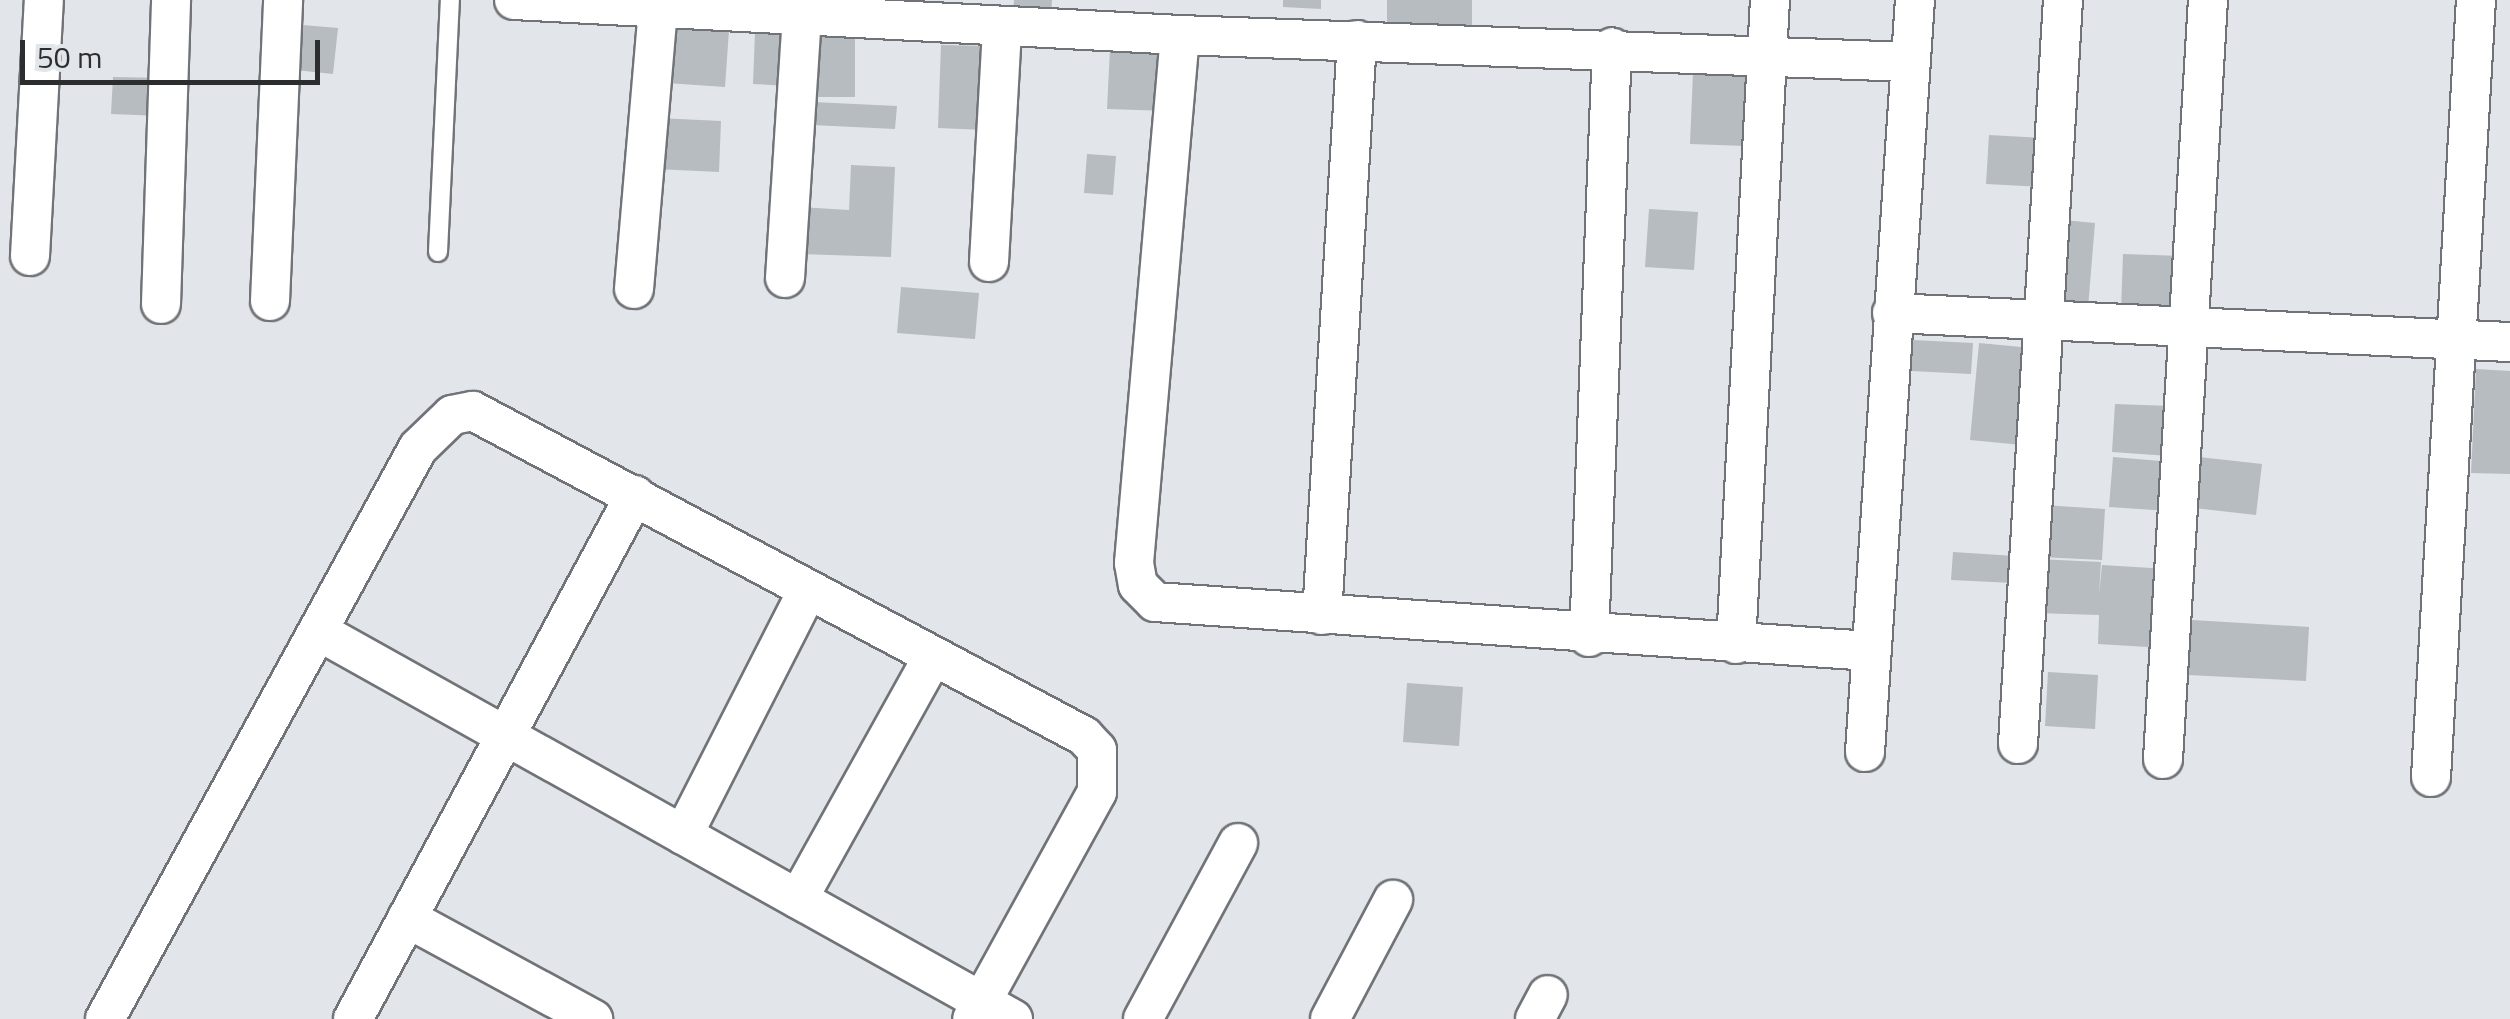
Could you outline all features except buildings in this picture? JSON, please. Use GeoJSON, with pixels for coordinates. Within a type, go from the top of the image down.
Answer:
{"type":"FeatureCollection","features":[{"type":"Feature","properties":{"kind":"street"},"geometry":{"type":"LineString","coordinates":[[30,256],[44,0]]}},
{"type":"Feature","properties":{"kind":"street"},"geometry":{"type":"LineString","coordinates":[[161,304],[171,0]]}},
{"type":"Feature","properties":{"kind":"street"},"geometry":{"type":"LineString","coordinates":[[270,301],[283,0]]}},
{"type":"Feature","properties":{"kind":"street"},"geometry":{"type":"LineString","coordinates":[[514,0],[1180,36],[1612,47],[1910,62]]}},
{"type":"Feature","properties":{"kind":"street"},"geometry":{"type":"LineString","coordinates":[[1736,644],[1770,0]]}},
{"type":"Feature","properties":{"kind":"street"},"geometry":{"type":"LineString","coordinates":[[1865,752],[1915,0]]}},
{"type":"Feature","properties":{"kind":"street"},"geometry":{"type":"LineString","coordinates":[[2018,744],[2063,0]]}},
{"type":"Feature","properties":{"kind":"street"},"geometry":{"type":"LineString","coordinates":[[2164,760],[2192,332],[2208,0]]}},
{"type":"Feature","properties":{"kind":"street"},"geometry":{"type":"LineString","coordinates":[[2431,777],[2476,0]]}},
{"type":"Feature","properties":{"kind":"street"},"geometry":{"type":"LineString","coordinates":[[634,290],[658,8]]}},
{"type":"Feature","properties":{"kind":"street"},"geometry":{"type":"LineString","coordinates":[[785,278],[802,15]]}},
{"type":"Feature","properties":{"kind":"street"},"geometry":{"type":"LineString","coordinates":[[988,262],[1002,26]]}},
{"type":"Feature","properties":{"kind":"street"},"geometry":{"type":"LineString","coordinates":[[1180,36],[1138,585],[1155,602],[1177,607],[1589,637],[1870,652]]}},
{"type":"Feature","properties":{"kind":"street"},"geometry":{"type":"LineString","coordinates":[[1322,615],[1357,40]]}},
{"type":"Feature","properties":{"kind":"street"},"geometry":{"type":"LineString","coordinates":[[1589,637],[1612,47]]}},
{"type":"Feature","properties":{"kind":"street"},"geometry":{"type":"LineString","coordinates":[[1892,314],[2192,332],[2510,342]]}},
{"type":"Feature","properties":{"kind":"street"},"geometry":{"type":"LineString","coordinates":[[105,1019],[418,448],[452,415],[493,416],[808,590],[1084,736],[1101,768],[1097,792],[989,1013],[798,899],[318,631]]}},
{"type":"Feature","properties":{"kind":"street"},"geometry":{"type":"LineString","coordinates":[[352,1019],[635,494]]}},
{"type":"Feature","properties":{"kind":"street"},"geometry":{"type":"LineString","coordinates":[[682,835],[808,590]]}},
{"type":"Feature","properties":{"kind":"street"},"geometry":{"type":"LineString","coordinates":[[798,899],[933,656]]}},
{"type":"Feature","properties":{"kind":"street"},"geometry":{"type":"LineString","coordinates":[[1143,1019],[1238,843]]}},
{"type":"Feature","properties":{"kind":"street"},"geometry":{"type":"LineString","coordinates":[[1330,1019],[1393,900]]}},
{"type":"Feature","properties":{"kind":"street"},"geometry":{"type":"LineString","coordinates":[[407,918],[593,1019]]}},
{"type":"Feature","properties":{"kind":"lane"},"geometry":{"type":"LineString","coordinates":[[438,252],[450,0]]}}]}
